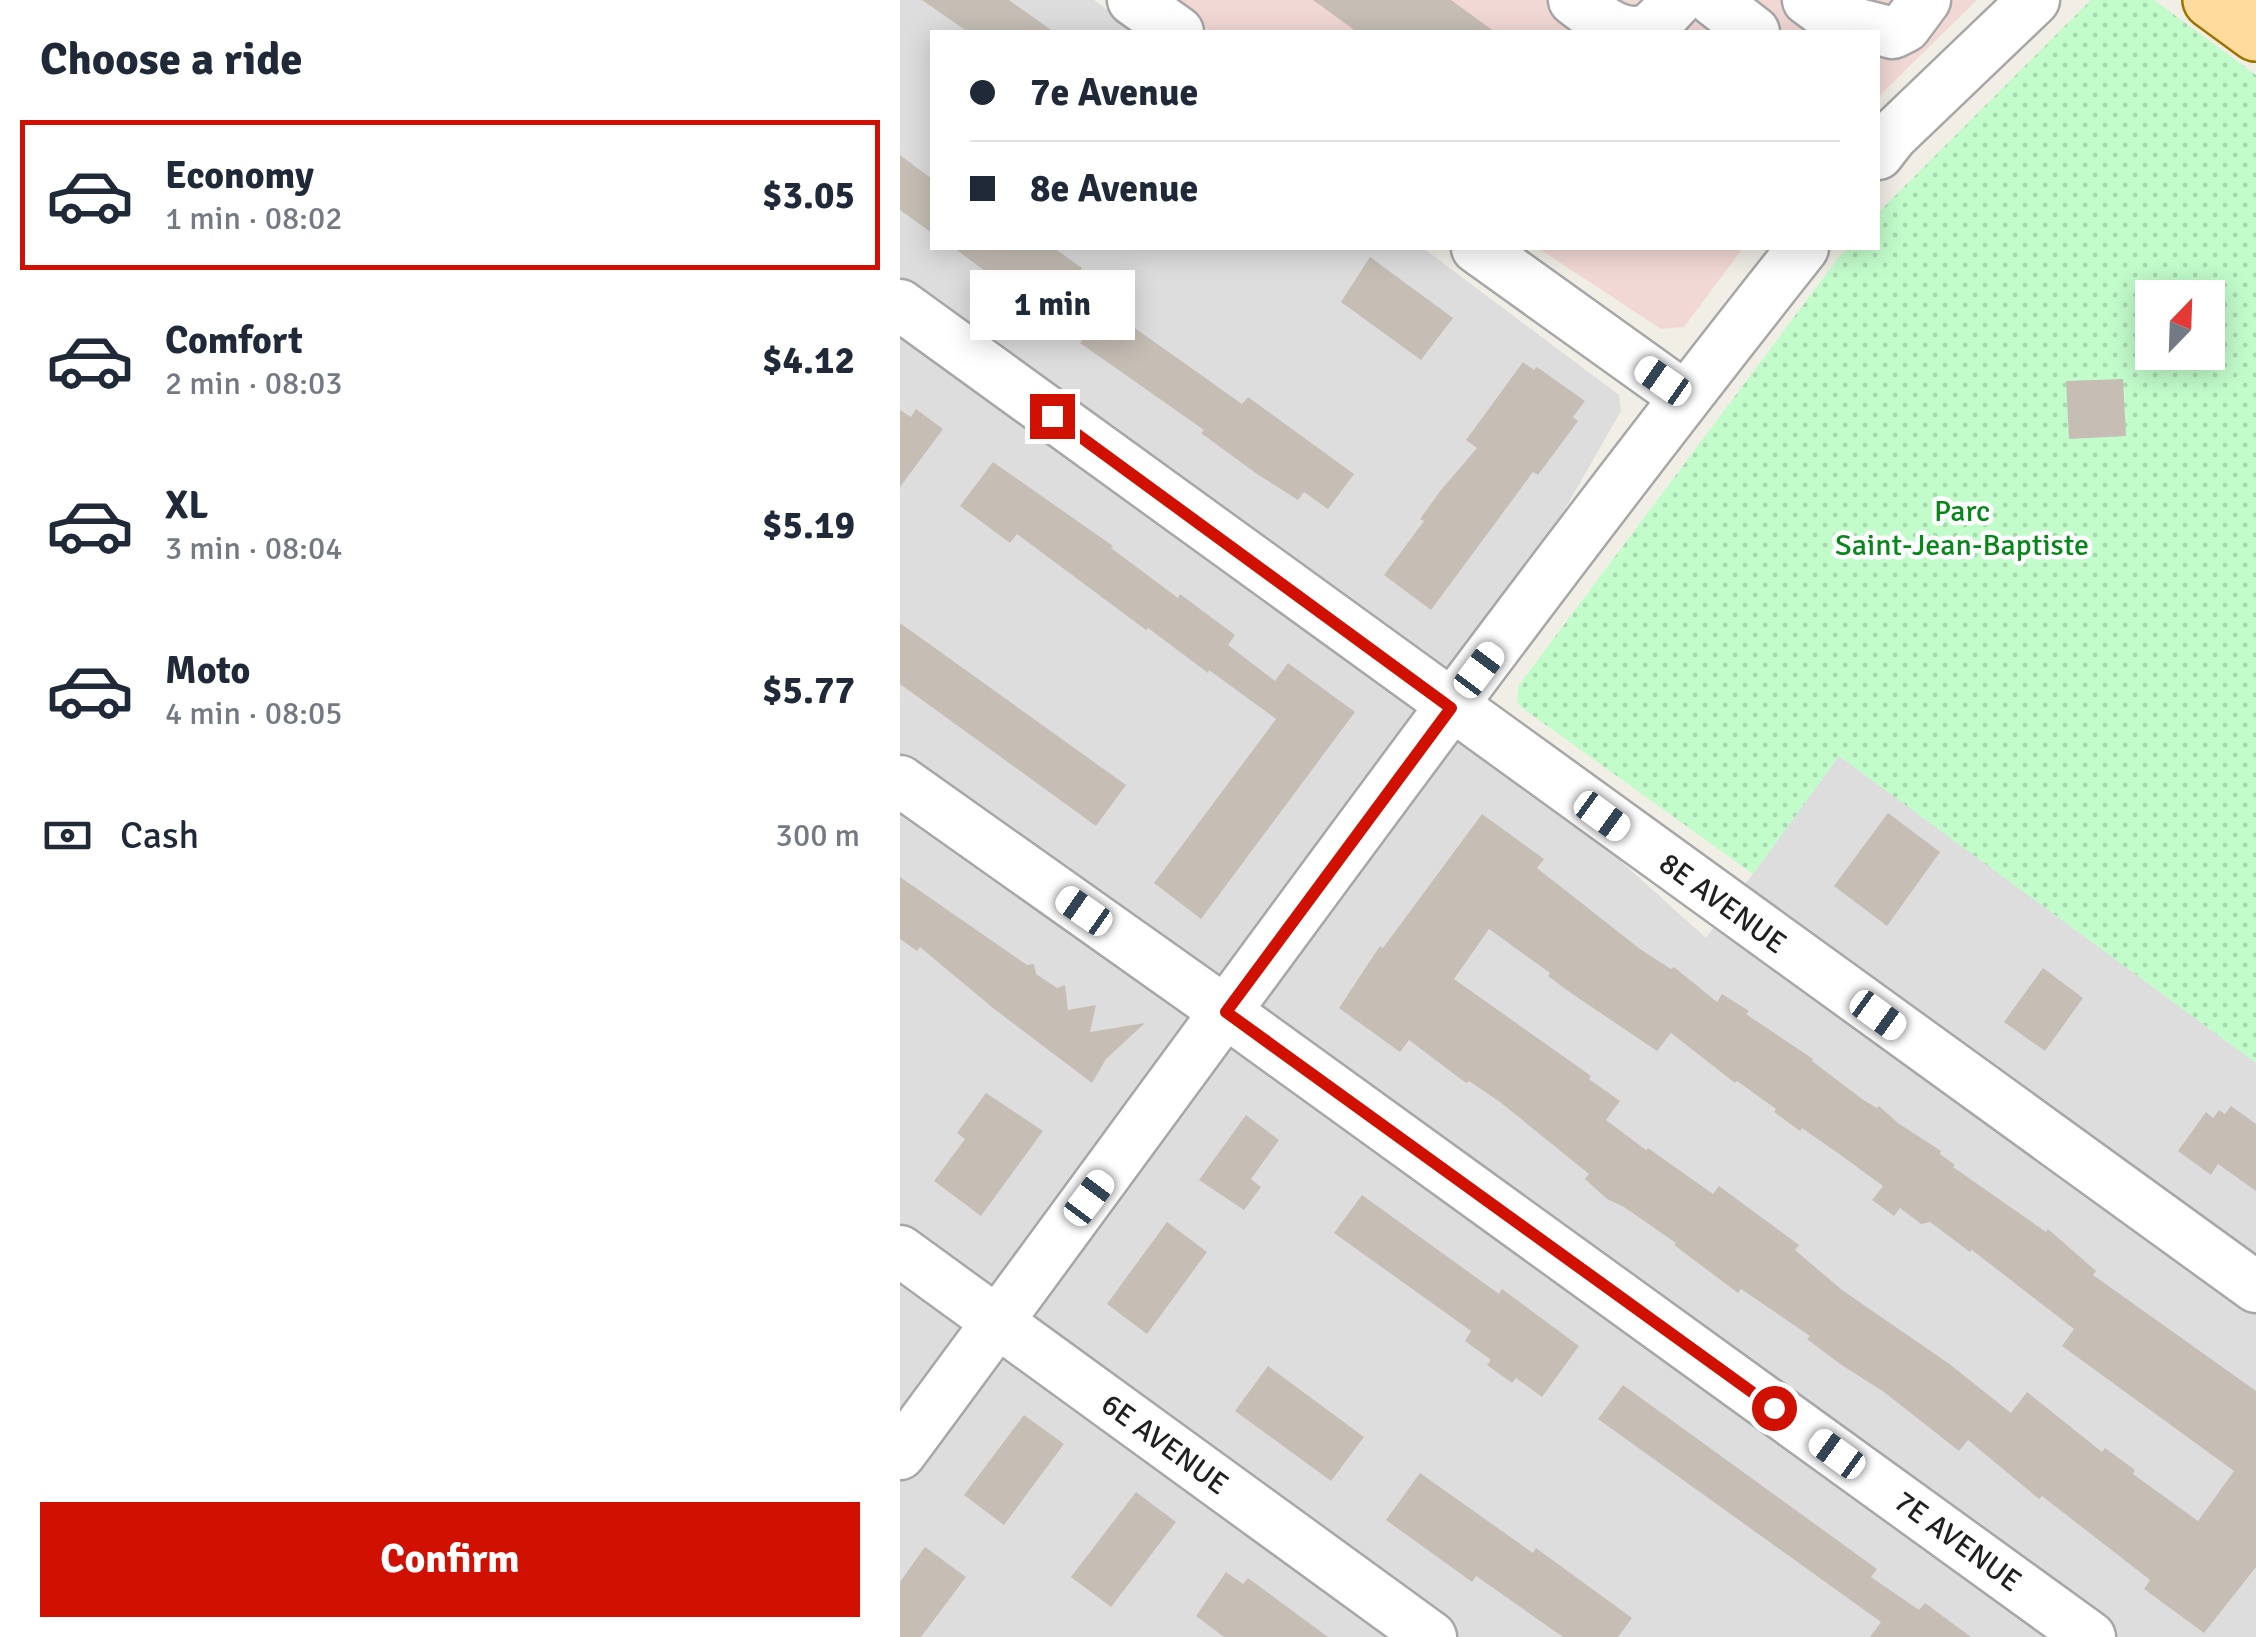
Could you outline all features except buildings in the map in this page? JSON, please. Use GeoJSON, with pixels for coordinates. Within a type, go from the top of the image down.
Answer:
{"type":"FeatureCollection","features":[{"type":"Feature","properties":{"kind":"main road"},"geometry":{"type":"LineString","coordinates":[[2211,0],[2256,33]]}},
{"type":"Feature","properties":{"kind":"street"},"geometry":{"type":"LineString","coordinates":[[1133,0],[1175,30]]}},
{"type":"Feature","properties":{"kind":"street"},"geometry":{"type":"LineString","coordinates":[[1574,0],[1606,23],[1624,30]]}},
{"type":"Feature","properties":{"kind":"street"},"geometry":{"type":"LineString","coordinates":[[1639,30],[1649,28],[1678,0]]}},
{"type":"Feature","properties":{"kind":"street"},"geometry":{"type":"LineString","coordinates":[[1713,0],[1751,30]]}},
{"type":"Feature","properties":{"kind":"street"},"geometry":{"type":"LineString","coordinates":[[1808,0],[1832,16],[1850,12],[1893,33],[1904,27],[1925,0]]}},
{"type":"Feature","properties":{"kind":"street"},"geometry":{"type":"LineString","coordinates":[[1882,138],[2034,0]]}},
{"type":"Feature","properties":{"kind":"street"},"geometry":{"type":"LineString","coordinates":[[1481,250],[1685,397]]}},
{"type":"Feature","properties":{"kind":"street"},"geometry":{"type":"LineString","coordinates":[[900,1454],[1451,708],[1685,397],[1802,250]]}},
{"type":"Feature","properties":{"kind":"street","name":"8E AVENUE"},"geometry":{"type":"LineString","coordinates":[[900,305],[2256,1288]]}},
{"type":"Feature","properties":{"kind":"street","name":"7E AVENUE"},"geometry":{"type":"LineString","coordinates":[[900,780],[2090,1637]]}},
{"type":"Feature","properties":{"kind":"street","name":"6E AVENUE"},"geometry":{"type":"LineString","coordinates":[[900,1252],[1431,1637]]}},
{"type":"Feature","properties":{"kind":"shaded area"},"geometry":{"type":"Polygon","coordinates":[[[900,0],[1094,0],[1134,30],[930,30],[930,250],[1426,250],[1619,395],[1621,411],[1451,708],[1706,938],[1839,755],[2256,1063],[2256,1637],[900,1637],[900,0]]]}},
{"type":"Feature","properties":{"kind":"shaded area"},"geometry":{"type":"Polygon","coordinates":[[[1163,0],[1977,0],[1880,95],[1880,30],[1209,30],[1163,0]]]}},
{"type":"Feature","properties":{"kind":"shaded area"},"geometry":{"type":"Polygon","coordinates":[[[1541,250],[1742,250],[1684,327],[1661,329],[1541,250]]]}},
{"type":"Feature","properties":{"kind":"green space","name":"Parc Saint-Jean-Baptiste"},"geometry":{"type":"Polygon","coordinates":[[[2091,0],[2154,0],[2256,75],[2256,1063],[1839,756],[1753,874],[1521,707],[1517,701],[1519,685],[1839,257],[1846,250],[1880,250],[1880,211],[2091,0]]]}},
{"type":"Feature","properties":{"kind":"route"},"geometry":{"type":"LineString","coordinates":[[1052,416],[1451,708],[1226,1012],[1774,1408]]}}]}
